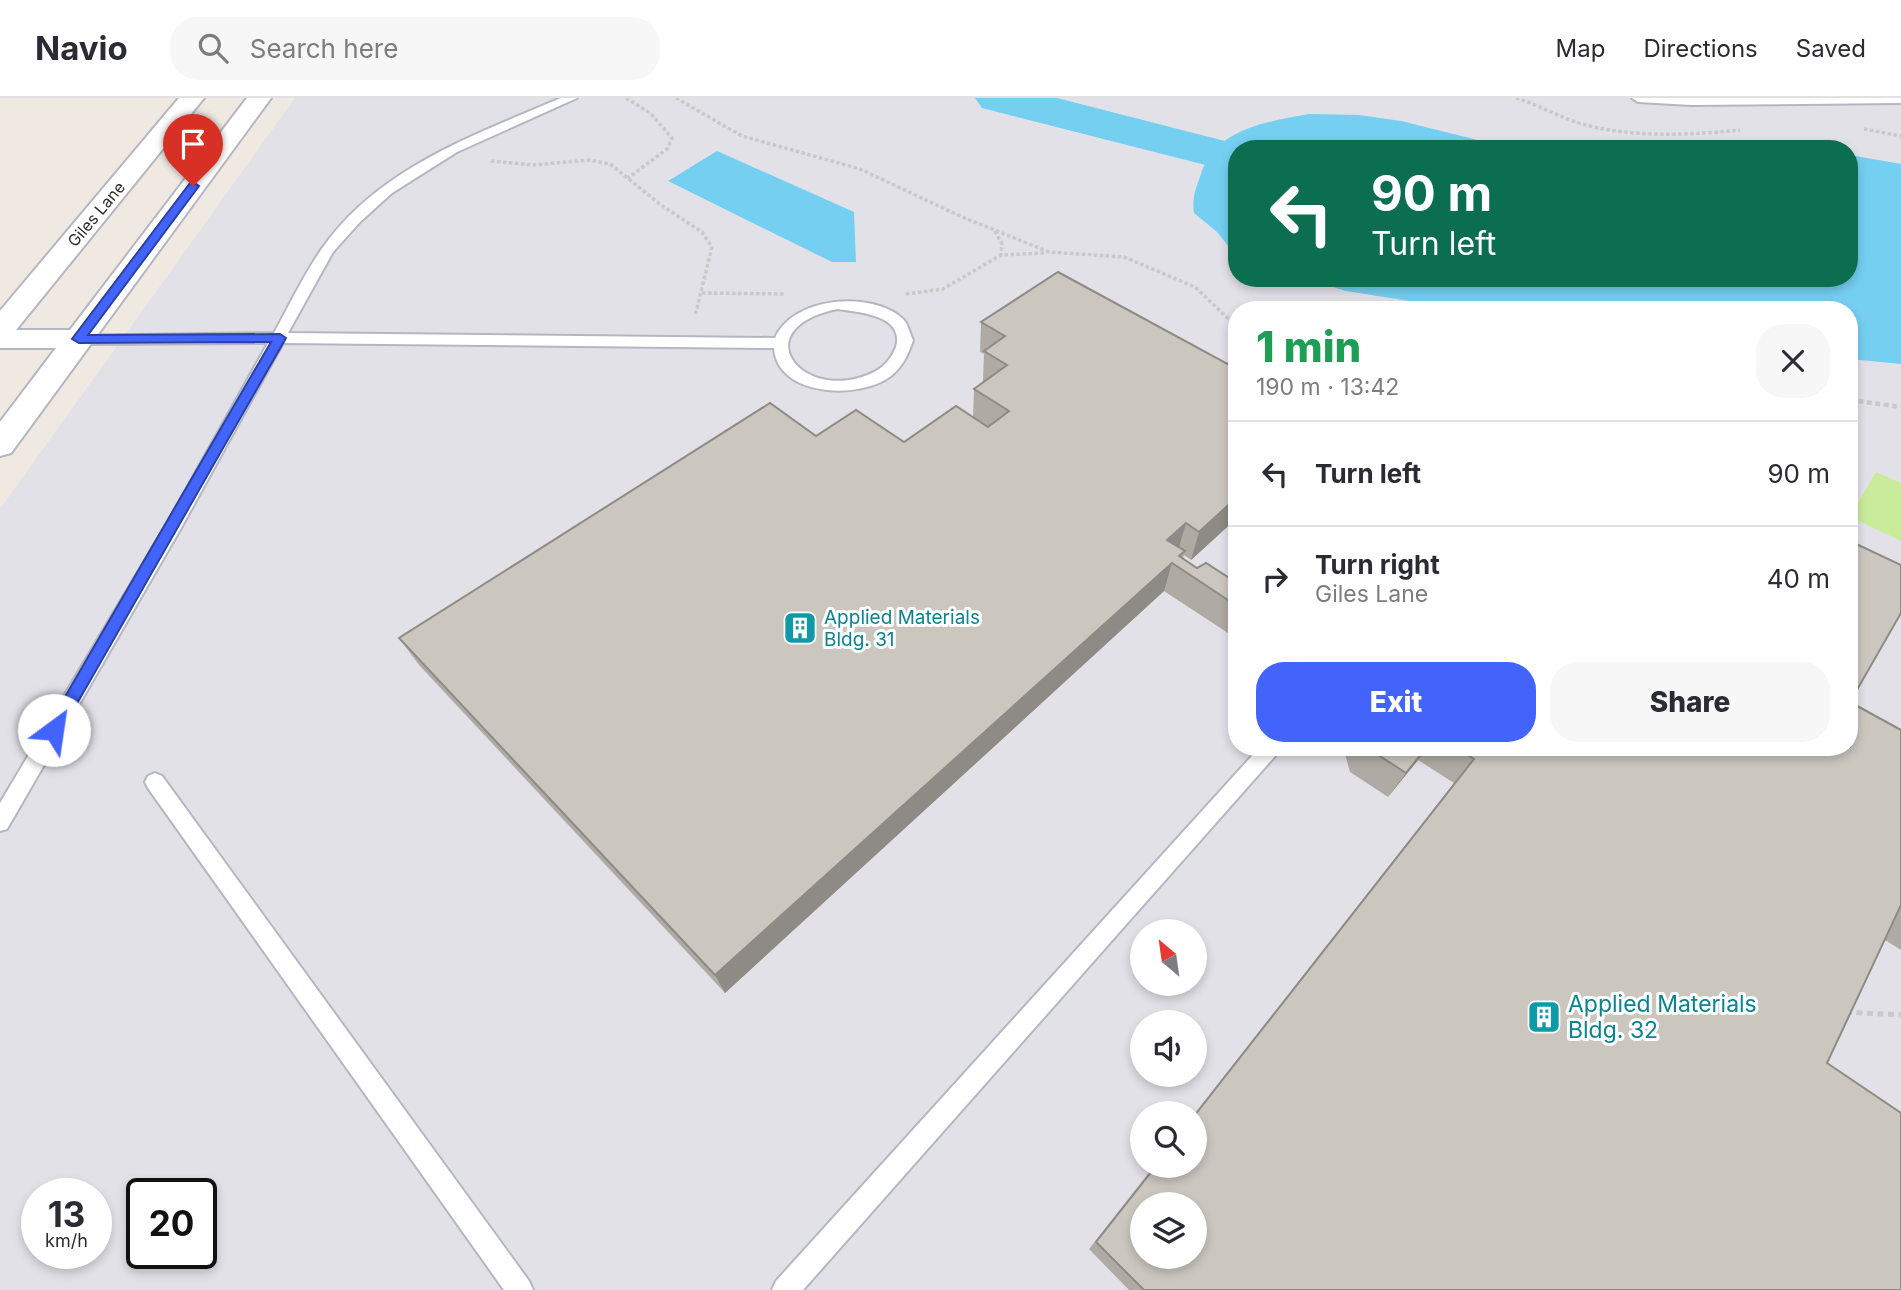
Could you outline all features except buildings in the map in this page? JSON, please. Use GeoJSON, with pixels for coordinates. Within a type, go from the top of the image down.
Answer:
{"type":"FeatureCollection","features":[{"type":"Feature","properties":{"kind":"street","name":"Giles Lane"},"geometry":{"type":"LineString","coordinates":[[0,330],[192,98]]}},
{"type":"Feature","properties":{"kind":"street"},"geometry":{"type":"LineString","coordinates":[[0,444],[259,98]]}},
{"type":"Feature","properties":{"kind":"street"},"geometry":{"type":"LineString","coordinates":[[0,339],[79,339]]}},
{"type":"Feature","properties":{"kind":"lane"},"geometry":{"type":"LineString","coordinates":[[0,822],[280,338],[327,251],[352,221],[388,189],[430,162],[571,98]]}},
{"type":"Feature","properties":{"kind":"lane"},"geometry":{"type":"LineString","coordinates":[[1637,98],[1690,101],[1901,99]]}},
{"type":"Feature","properties":{"kind":"lane"},"geometry":{"type":"LineString","coordinates":[[859,305],[878,310],[894,319],[904,331],[907,345],[903,357],[893,369],[859,384],[838,386],[818,384],[800,377],[788,368],[780,356],[779,344],[786,330],[799,318],[817,309],[859,305]]}},
{"type":"Feature","properties":{"kind":"lane"},"geometry":{"type":"LineString","coordinates":[[79,339],[280,338],[779,344]]}},
{"type":"Feature","properties":{"kind":"lane"},"geometry":{"type":"LineString","coordinates":[[785,1290],[1265,756]]}},
{"type":"Feature","properties":{"kind":"lane"},"geometry":{"type":"LineString","coordinates":[[155,782],[520,1290]]}},
{"type":"Feature","properties":{"kind":"path"},"geometry":{"type":"LineString","coordinates":[[626,98],[650,113],[672,138],[667,149],[628,178]]}},
{"type":"Feature","properties":{"kind":"path"},"geometry":{"type":"LineString","coordinates":[[676,98],[742,136],[860,169],[1049,252],[1124,257],[1195,287],[1228,318]]}},
{"type":"Feature","properties":{"kind":"path"},"geometry":{"type":"LineString","coordinates":[[484,159],[497,163],[533,165],[589,160],[610,164],[661,205],[702,232],[712,247],[694,318]]}},
{"type":"Feature","properties":{"kind":"path"},"geometry":{"type":"LineString","coordinates":[[995,230],[1002,244],[1001,255]]}},
{"type":"Feature","properties":{"kind":"path"},"geometry":{"type":"LineString","coordinates":[[1858,401],[1901,407]]}},
{"type":"Feature","properties":{"kind":"path"},"geometry":{"type":"LineString","coordinates":[[1834,1011],[1901,1015]]}},
{"type":"Feature","properties":{"kind":"shaded area"},"geometry":{"type":"Polygon","coordinates":[[[295,98],[1901,98],[1901,1290],[0,1290],[0,509],[295,98]]]}},
{"type":"Feature","properties":{"kind":"green space"},"geometry":{"type":"Polygon","coordinates":[[[1876,472],[1901,483],[1901,541],[1858,521],[1858,503],[1876,472]]]}},
{"type":"Feature","properties":{"kind":"water"},"geometry":{"type":"Polygon","coordinates":[[[1309,114],[1359,115],[1401,121],[1478,140],[1228,140],[1228,246],[1217,232],[1194,213],[1195,190],[1207,161],[1217,148],[1229,138],[1244,130],[1309,114]]]}},
{"type":"Feature","properties":{"kind":"water"},"geometry":{"type":"Polygon","coordinates":[[[717,151],[854,212],[856,262],[832,262],[668,181],[717,151]]]}},
{"type":"Feature","properties":{"kind":"water"},"geometry":{"type":"Polygon","coordinates":[[[1858,156],[1901,164],[1901,364],[1858,360],[1858,301],[1409,301],[1333,287],[1858,287],[1858,156]]]}},
{"type":"Feature","properties":{"kind":"waterway"},"geometry":{"type":"LineString","coordinates":[[999,98],[1228,156]]}},
{"type":"Feature","properties":{"kind":"place","name":"Applied Materials Bldg. 31"},"geometry":{"type":"Point","coordinates":[800,628]}},
{"type":"Feature","properties":{"kind":"place","name":"Applied Materials Bldg. 32"},"geometry":{"type":"Point","coordinates":[1544,1017]}},
{"type":"Feature","properties":{"kind":"route"},"geometry":{"type":"LineString","coordinates":[[54,730],[280,338],[79,339],[193,186]]}}]}
